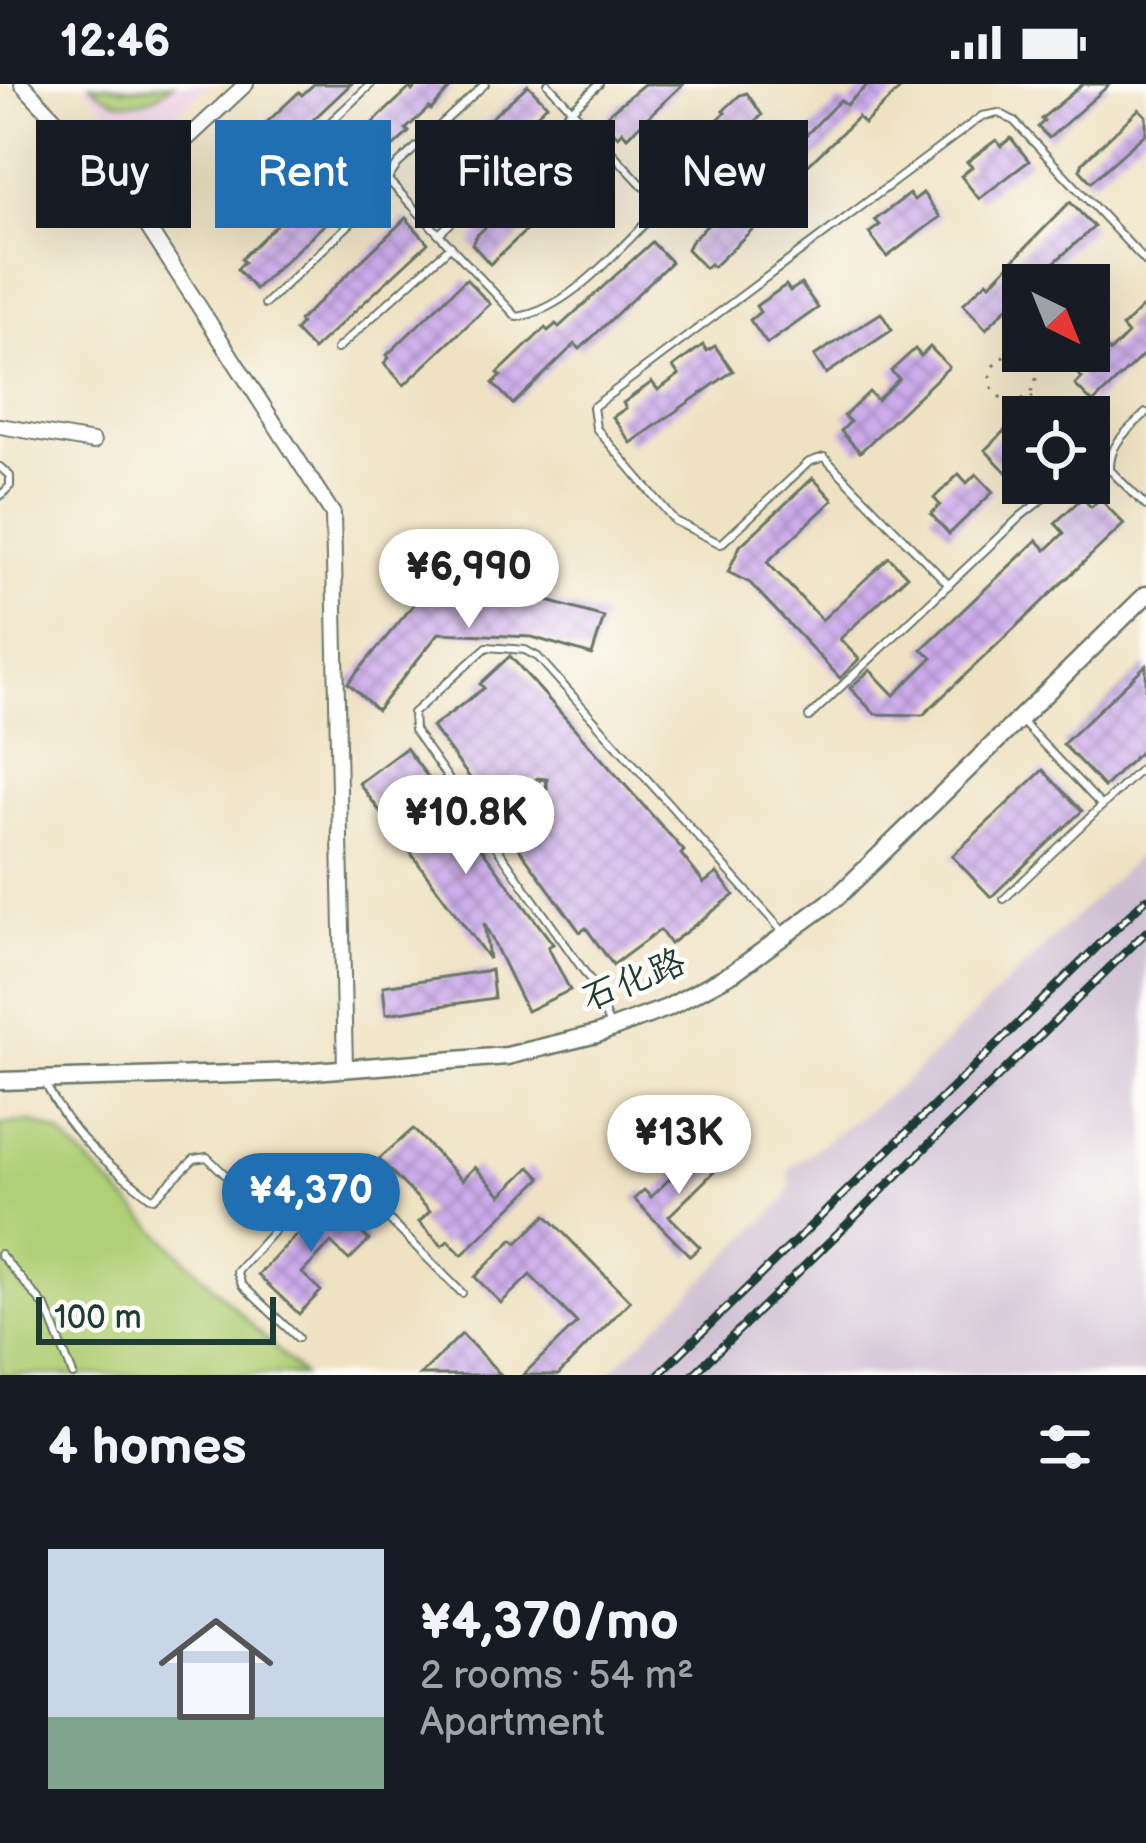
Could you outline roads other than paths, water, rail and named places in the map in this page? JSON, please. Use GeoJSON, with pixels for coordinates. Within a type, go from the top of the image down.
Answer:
{"type":"FeatureCollection","features":[{"type":"Feature","properties":{"kind":"street"},"geometry":{"type":"LineString","coordinates":[[22,84],[56,120]]}},
{"type":"Feature","properties":{"kind":"street"},"geometry":{"type":"LineString","coordinates":[[191,135],[246,84]]}},
{"type":"Feature","properties":{"kind":"street"},"geometry":{"type":"LineString","coordinates":[[148,228],[333,514],[345,1069]]}},
{"type":"Feature","properties":{"kind":"street"},"geometry":{"type":"LineString","coordinates":[[0,426],[93,442]]}},
{"type":"Feature","properties":{"kind":"street","name":"石化路"},"geometry":{"type":"LineString","coordinates":[[0,1082],[345,1069],[507,1056],[611,1029],[667,1008],[734,973],[837,897],[1146,596]]}},
{"type":"Feature","properties":{"kind":"lane"},"geometry":{"type":"LineString","coordinates":[[333,120],[371,84]]}},
{"type":"Feature","properties":{"kind":"lane"},"geometry":{"type":"LineString","coordinates":[[391,175],[485,84]]}},
{"type":"Feature","properties":{"kind":"lane"},"geometry":{"type":"LineString","coordinates":[[548,84],[639,182]]}},
{"type":"Feature","properties":{"kind":"lane"},"geometry":{"type":"LineString","coordinates":[[439,234],[599,84]]}},
{"type":"Feature","properties":{"kind":"lane"},"geometry":{"type":"LineString","coordinates":[[949,585],[824,457],[809,462],[721,544],[712,542],[675,521],[596,428],[593,406],[982,116],[999,113],[1014,121],[1146,262]]}},
{"type":"Feature","properties":{"kind":"lane"},"geometry":{"type":"LineString","coordinates":[[391,183],[517,317],[535,315],[562,301],[640,228]]}},
{"type":"Feature","properties":{"kind":"lane"},"geometry":{"type":"LineString","coordinates":[[265,304],[346,228]]}},
{"type":"Feature","properties":{"kind":"lane"},"geometry":{"type":"LineString","coordinates":[[337,349],[451,246]]}},
{"type":"Feature","properties":{"kind":"lane"},"geometry":{"type":"LineString","coordinates":[[1146,413],[1112,449],[1110,470],[1146,506]]}},
{"type":"Feature","properties":{"kind":"lane"},"geometry":{"type":"LineString","coordinates":[[0,467],[10,476],[10,486],[0,496]]}},
{"type":"Feature","properties":{"kind":"lane"},"geometry":{"type":"LineString","coordinates":[[809,718],[1036,504]]}},
{"type":"Feature","properties":{"kind":"lane"},"geometry":{"type":"LineString","coordinates":[[611,1029],[593,984],[414,730],[413,713],[487,647],[525,650],[538,658],[787,935]]}},
{"type":"Feature","properties":{"kind":"lane"},"geometry":{"type":"LineString","coordinates":[[1019,719],[1102,806]]}},
{"type":"Feature","properties":{"kind":"lane"},"geometry":{"type":"LineString","coordinates":[[1004,899],[1146,764]]}},
{"type":"Feature","properties":{"kind":"lane"},"geometry":{"type":"LineString","coordinates":[[482,826],[542,784]]}},
{"type":"Feature","properties":{"kind":"lane"},"geometry":{"type":"LineString","coordinates":[[44,1080],[64,1119],[105,1162],[150,1197],[194,1159],[207,1157],[278,1226]]}},
{"type":"Feature","properties":{"kind":"lane"},"geometry":{"type":"LineString","coordinates":[[298,1338],[242,1285],[237,1272],[336,1172],[342,1172],[462,1293]]}},
{"type":"Feature","properties":{"kind":"lane"},"geometry":{"type":"LineString","coordinates":[[0,1254],[47,1309],[74,1375]]}},
{"type":"Feature","properties":{"kind":"railway"},"geometry":{"type":"LineString","coordinates":[[658,1375],[1146,899]]}},
{"type":"Feature","properties":{"kind":"railway"},"geometry":{"type":"LineString","coordinates":[[693,1375],[1146,932]]}}]}
